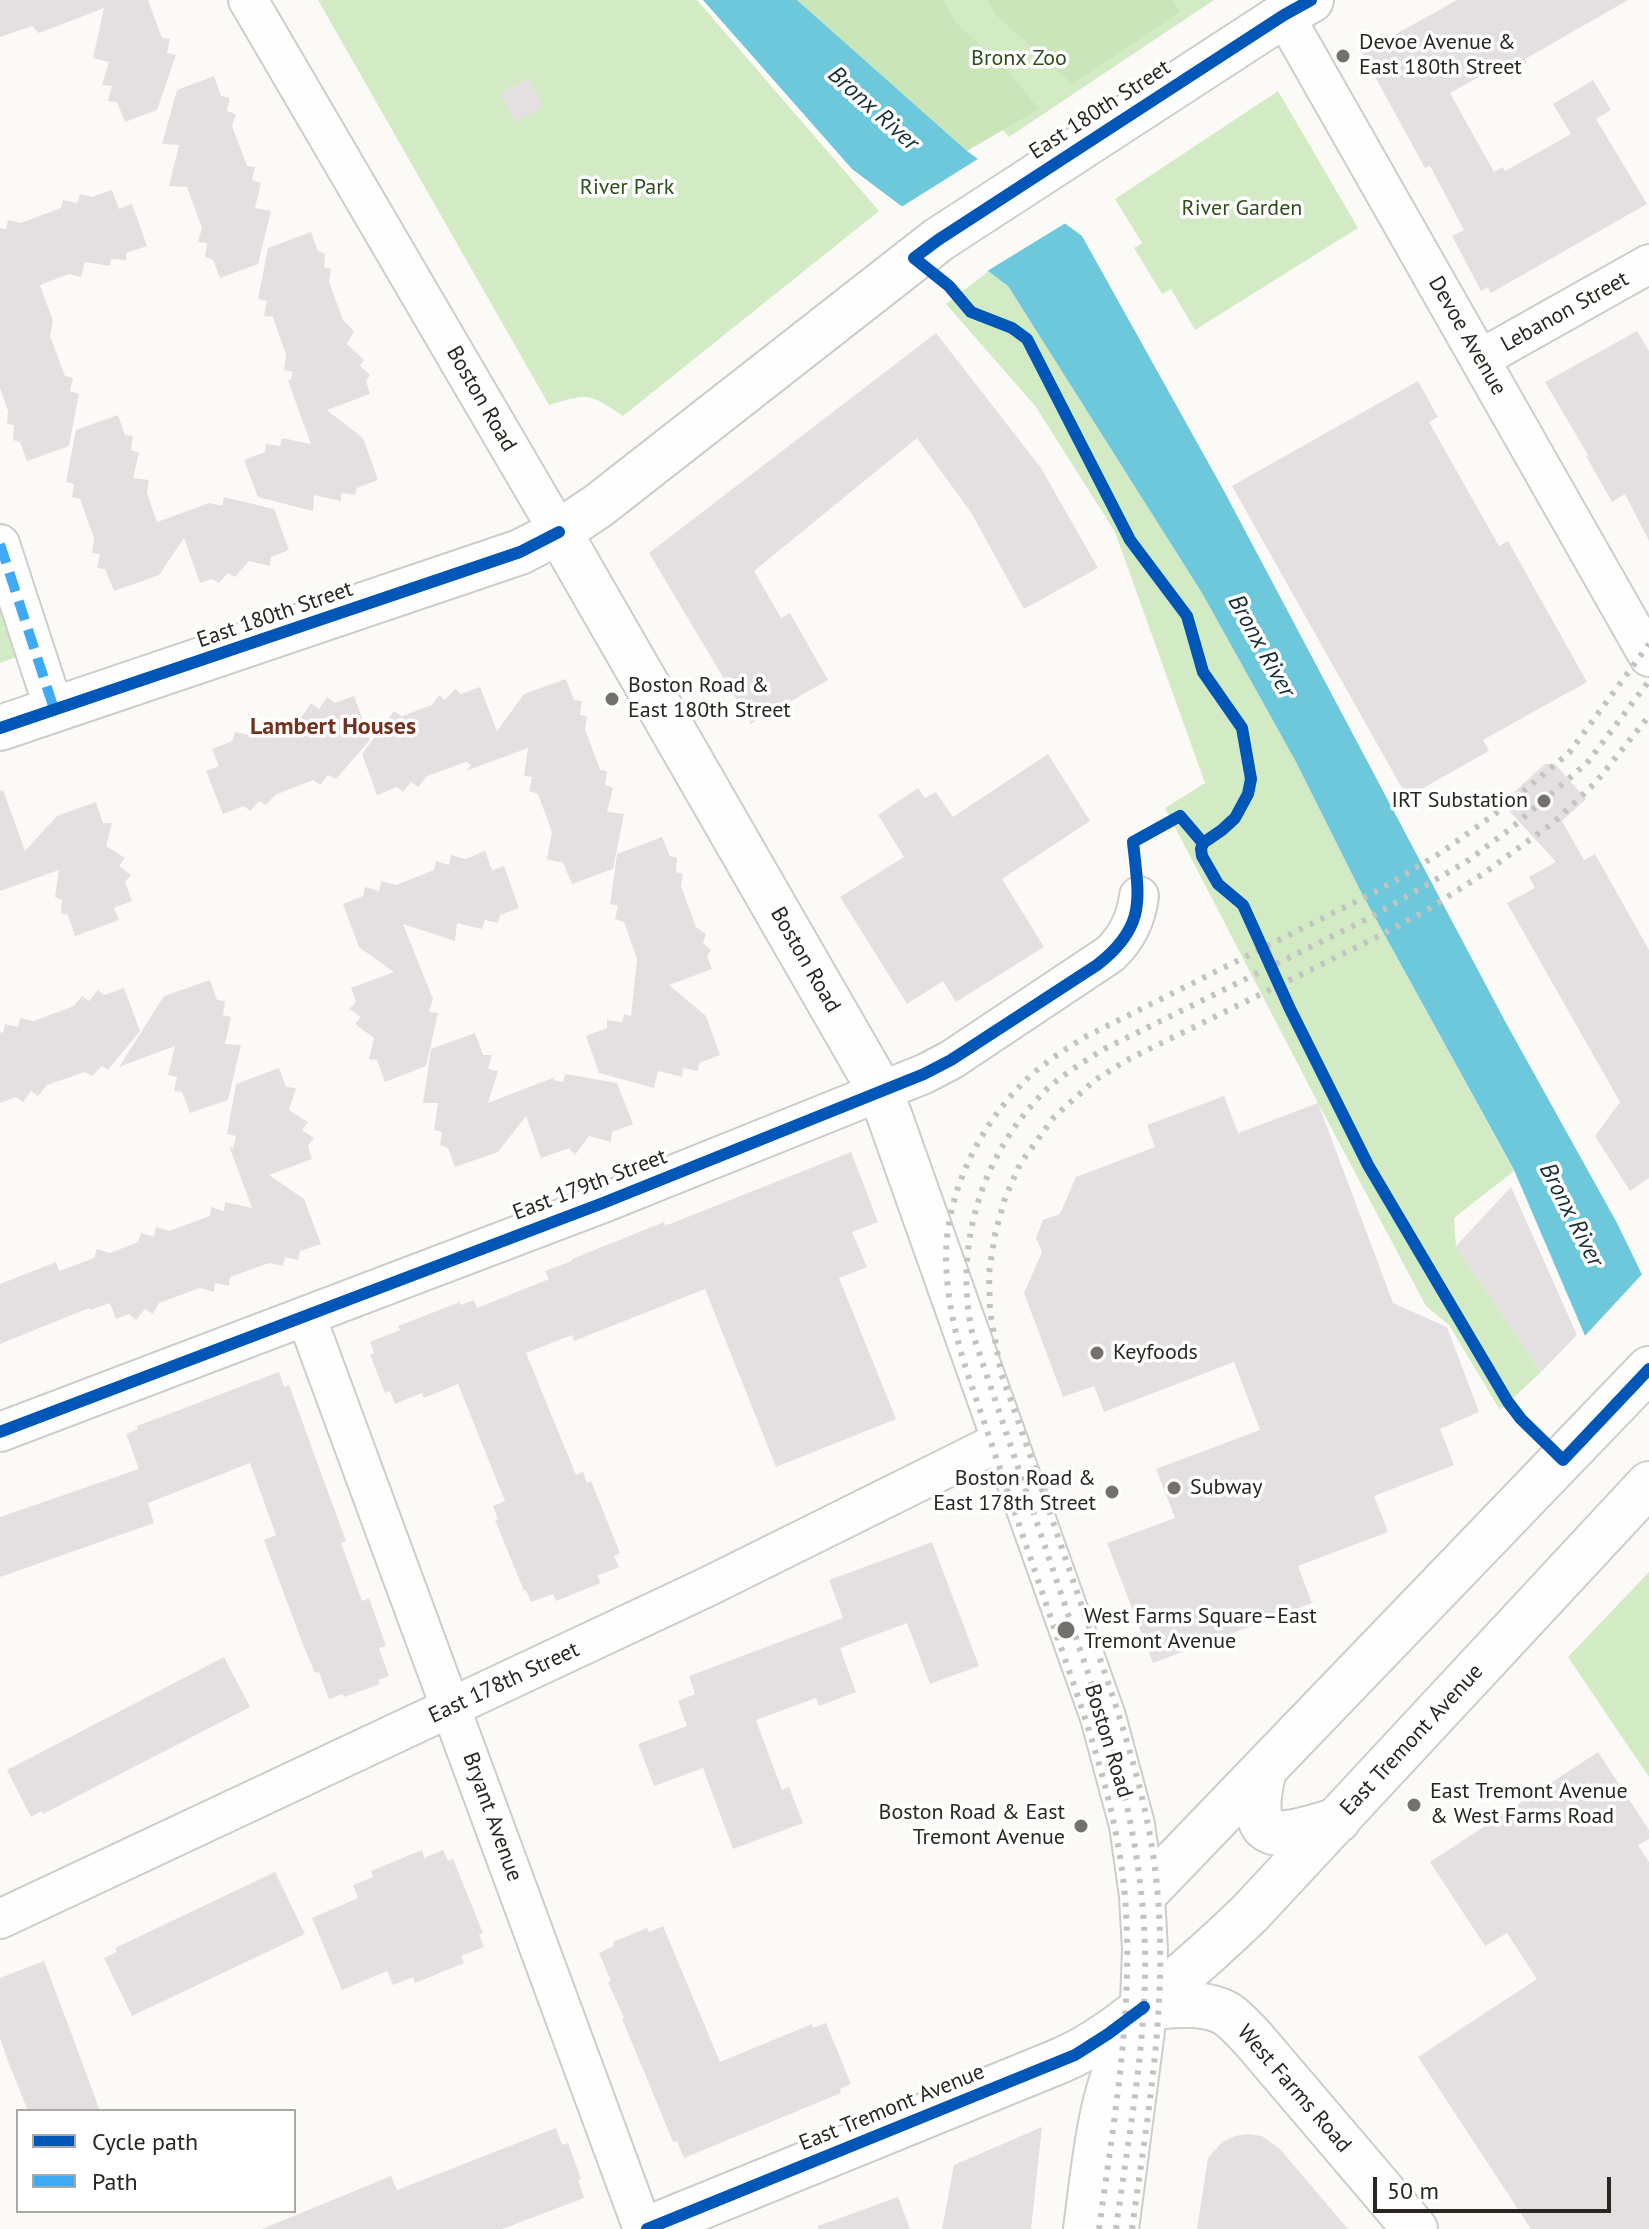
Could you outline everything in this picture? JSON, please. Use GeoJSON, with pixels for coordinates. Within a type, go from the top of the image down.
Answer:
{"type":"FeatureCollection","features":[{"type":"Feature","properties":{"kind":"main road","name":"East 180th Street"},"geometry":{"type":"LineString","coordinates":[[0,728],[520,552],[559,532],[598,506],[926,249],[1298,7]]}},
{"type":"Feature","properties":{"kind":"main road","name":"Boston Road"},"geometry":{"type":"LineString","coordinates":[[559,532],[881,1092],[1112,1745],[1132,1825],[1142,1896],[1145,1963],[1139,2057],[1116,2229]]}},
{"type":"Feature","properties":{"kind":"main road"},"geometry":{"type":"LineString","coordinates":[[1142,1896],[1649,1369]]}},
{"type":"Feature","properties":{"kind":"main road","name":"East Tremont Avenue"},"geometry":{"type":"LineString","coordinates":[[645,2229],[1075,2055],[1108,2034],[1235,1928],[1643,1491]]}},
{"type":"Feature","properties":{"kind":"main road"},"geometry":{"type":"LineString","coordinates":[[1264,1770],[1258,1805],[1261,1822],[1271,1831],[1284,1834],[1299,1832],[1338,1820]]}},
{"type":"Feature","properties":{"kind":"main road","name":"West Farms Road"},"geometry":{"type":"LineString","coordinates":[[1144,2007],[1205,2007],[1216,2009],[1236,2021],[1415,2229]]}},
{"type":"Feature","properties":{"kind":"street","name":"Boston Road"},"geometry":{"type":"LineString","coordinates":[[248,0],[559,532]]}},
{"type":"Feature","properties":{"kind":"street","name":"Devoe Avenue"},"geometry":{"type":"LineString","coordinates":[[1298,7],[1480,359],[1649,657]]}},
{"type":"Feature","properties":{"kind":"street","name":"Lebanon Street"},"geometry":{"type":"LineString","coordinates":[[1480,359],[1649,264]]}},
{"type":"Feature","properties":{"kind":"street"},"geometry":{"type":"LineString","coordinates":[[0,544],[54,709]]}},
{"type":"Feature","properties":{"kind":"street","name":"East 179th Street"},"geometry":{"type":"LineString","coordinates":[[0,1432],[603,1203],[938,1068],[1110,954],[1128,932],[1139,896]]}},
{"type":"Feature","properties":{"kind":"street","name":"Bryant Avenue"},"geometry":{"type":"LineString","coordinates":[[306,1316],[645,2229]]}},
{"type":"Feature","properties":{"kind":"street","name":"East 178th Street"},"geometry":{"type":"LineString","coordinates":[[0,1919],[707,1587],[1005,1439]]}},
{"type":"Feature","properties":{"kind":"street","name":"Boston Road"},"geometry":{"type":"LineString","coordinates":[[1083,2229],[1101,2106],[1119,2052],[1144,2007]]}},
{"type":"Feature","properties":{"kind":"green space","name":"River Park"},"geometry":{"type":"Polygon","coordinates":[[[318,0],[697,0],[879,211],[623,416],[588,397],[549,405],[318,0]]]}},
{"type":"Feature","properties":{"kind":"green space"},"geometry":{"type":"Polygon","coordinates":[[[797,0],[943,0],[957,24],[1003,65],[1039,109],[967,151],[797,0]]]}},
{"type":"Feature","properties":{"kind":"green space","name":"Bronx Zoo"},"geometry":{"type":"Polygon","coordinates":[[[887,0],[1214,0],[1009,137],[887,0]]]}},
{"type":"Feature","properties":{"kind":"green space"},"geometry":{"type":"Polygon","coordinates":[[[987,0],[1173,0],[1180,12],[1072,84],[996,15],[987,0]]]}},
{"type":"Feature","properties":{"kind":"green space","name":"River Garden"},"geometry":{"type":"Polygon","coordinates":[[[1278,91],[1358,228],[1195,330],[1171,289],[1162,294],[1134,248],[1142,243],[1115,199],[1278,91]]]}},
{"type":"Feature","properties":{"kind":"green space"},"geometry":{"type":"Polygon","coordinates":[[[989,271],[1008,286],[1202,593],[1296,762],[1361,892],[1514,1171],[1454,1218],[1456,1246],[1541,1372],[1500,1410],[1449,1325],[1426,1306],[1165,808],[1205,783],[1115,532],[1036,407],[946,304],[989,271]]]}},
{"type":"Feature","properties":{"kind":"green space"},"geometry":{"type":"Polygon","coordinates":[[[0,606],[17,657],[0,663],[0,606]]]}},
{"type":"Feature","properties":{"kind":"green space"},"geometry":{"type":"Polygon","coordinates":[[[1649,1572],[1649,1777],[1568,1657],[1649,1572]]]}},
{"type":"Feature","properties":{"kind":"water","name":"Bronx River"},"geometry":{"type":"Polygon","coordinates":[[[703,0],[797,0],[967,151],[1082,236],[1224,491],[1506,1023],[1617,1223],[1649,1289],[1649,1485],[1514,1170],[1361,892],[1296,762],[1202,593],[1008,286],[852,169],[703,0]]]}},
{"type":"Feature","properties":{"kind":"pier"},"geometry":{"type":"Polygon","coordinates":[[[981,157],[1069,221],[984,273],[898,209],[981,157]]]}},
{"type":"Feature","properties":{"kind":"pier"},"geometry":{"type":"Polygon","coordinates":[[[1645,1271],[1649,1279],[1649,1489],[1645,1487],[1582,1339],[1645,1271]]]}},
{"type":"Feature","properties":{"kind":"building"},"geometry":{"type":"Polygon","coordinates":[[[0,0],[148,0],[162,38],[170,39],[167,53],[176,55],[157,110],[125,122],[117,102],[108,101],[112,86],[102,85],[109,62],[93,58],[104,8],[39,33],[32,26],[0,37],[0,0]]]}},
{"type":"Feature","properties":{"kind":"building"},"geometry":{"type":"Polygon","coordinates":[[[1457,0],[1628,0],[1525,59],[1527,63],[1501,78],[1495,68],[1450,93],[1494,172],[1503,167],[1505,171],[1571,134],[1553,104],[1593,80],[1611,110],[1596,119],[1647,204],[1491,293],[1488,287],[1481,291],[1452,236],[1464,230],[1430,166],[1425,168],[1362,53],[1457,0]]]}},
{"type":"Feature","properties":{"kind":"building"},"geometry":{"type":"Polygon","coordinates":[[[214,76],[221,96],[230,98],[227,111],[236,114],[232,126],[247,166],[255,167],[252,180],[261,183],[255,208],[271,211],[258,264],[220,278],[213,260],[205,257],[207,243],[198,242],[202,228],[187,187],[169,186],[179,145],[162,144],[177,90],[214,76]]]}},
{"type":"Feature","properties":{"kind":"building"},"geometry":{"type":"Polygon","coordinates":[[[528,79],[543,107],[515,122],[500,93],[528,79]]]}},
{"type":"Feature","properties":{"kind":"building"},"geometry":{"type":"Polygon","coordinates":[[[112,190],[119,209],[132,204],[147,246],[126,253],[126,260],[111,259],[110,266],[85,262],[81,277],[69,274],[40,285],[53,321],[50,336],[65,376],[73,378],[70,391],[79,394],[69,446],[27,461],[20,442],[13,440],[14,425],[7,424],[8,411],[0,388],[0,228],[6,229],[8,220],[21,223],[61,208],[63,200],[77,203],[80,194],[92,197],[112,190]]]}},
{"type":"Feature","properties":{"kind":"building"},"geometry":{"type":"Polygon","coordinates":[[[311,232],[318,251],[325,254],[324,267],[331,269],[329,282],[343,320],[354,331],[347,344],[364,360],[360,366],[370,375],[366,381],[370,394],[327,410],[363,438],[378,480],[357,488],[355,495],[341,493],[341,501],[314,495],[313,511],[258,497],[244,460],[265,452],[266,444],[280,446],[282,438],[311,444],[287,378],[290,381],[293,372],[284,370],[286,355],[273,317],[264,316],[267,301],[258,299],[268,248],[311,232]]]}},
{"type":"Feature","properties":{"kind":"building"},"geometry":{"type":"Polygon","coordinates":[[[1637,331],[1649,351],[1649,541],[1625,494],[1612,502],[1545,382],[1637,331]]]}},
{"type":"Feature","properties":{"kind":"building"},"geometry":{"type":"Polygon","coordinates":[[[936,333],[1041,468],[1098,568],[1024,609],[972,514],[917,438],[754,571],[781,618],[790,613],[828,680],[751,724],[649,553],[936,333]]]}},
{"type":"Feature","properties":{"kind":"building"},"geometry":{"type":"Polygon","coordinates":[[[1418,381],[1438,417],[1429,422],[1499,546],[1508,541],[1587,682],[1483,740],[1489,751],[1407,797],[1232,486],[1418,381]]]}},
{"type":"Feature","properties":{"kind":"building"},"geometry":{"type":"Polygon","coordinates":[[[118,415],[125,435],[133,436],[131,450],[139,453],[133,478],[149,480],[147,493],[157,522],[209,503],[222,506],[224,497],[274,509],[289,550],[271,557],[270,566],[249,561],[235,577],[228,573],[219,583],[212,579],[200,583],[184,538],[159,575],[114,591],[105,569],[97,568],[100,554],[92,553],[94,538],[80,499],[72,497],[74,484],[66,482],[76,430],[118,415]]]}},
{"type":"Feature","properties":{"kind":"building"},"geometry":{"type":"Polygon","coordinates":[[[566,679],[574,700],[582,701],[580,715],[587,716],[585,729],[600,770],[607,771],[605,785],[613,788],[607,812],[624,814],[613,869],[572,884],[563,863],[547,859],[552,832],[538,794],[529,791],[532,777],[524,776],[528,748],[466,771],[471,765],[466,762],[427,776],[418,787],[411,782],[403,792],[397,787],[377,795],[362,754],[394,711],[402,716],[432,705],[439,695],[445,700],[455,689],[461,694],[480,687],[497,731],[524,694],[566,679]]]}},
{"type":"Feature","properties":{"kind":"building"},"geometry":{"type":"Polygon","coordinates":[[[354,696],[370,740],[336,779],[328,775],[320,785],[313,780],[275,795],[266,805],[259,801],[250,811],[244,806],[223,814],[206,771],[219,766],[212,749],[232,741],[235,732],[249,735],[250,726],[264,730],[303,715],[311,703],[319,709],[327,697],[335,703],[354,696]]]}},
{"type":"Feature","properties":{"kind":"building"},"geometry":{"type":"Polygon","coordinates":[[[1048,754],[1090,821],[1002,879],[1044,947],[956,1002],[943,981],[907,1004],[840,897],[904,857],[878,815],[918,788],[925,798],[936,792],[953,817],[1048,754]]]}},
{"type":"Feature","properties":{"kind":"building"},"geometry":{"type":"Polygon","coordinates":[[[1545,764],[1555,764],[1586,799],[1562,821],[1584,860],[1595,854],[1649,950],[1649,1178],[1630,1191],[1595,1136],[1620,1102],[1507,903],[1535,888],[1529,877],[1556,862],[1502,803],[1545,764]]]}},
{"type":"Feature","properties":{"kind":"building"},"geometry":{"type":"Polygon","coordinates":[[[3,790],[25,851],[57,816],[96,802],[103,823],[112,823],[106,846],[125,858],[119,866],[131,875],[125,882],[132,901],[114,908],[119,920],[75,936],[68,915],[61,913],[62,900],[55,897],[59,870],[0,891],[0,791],[3,790]]]}},
{"type":"Feature","properties":{"kind":"building"},"geometry":{"type":"Polygon","coordinates":[[[662,837],[670,856],[677,858],[676,872],[683,874],[681,886],[696,927],[706,934],[703,943],[711,950],[707,956],[712,969],[669,985],[706,1016],[720,1055],[699,1063],[698,1071],[683,1068],[682,1077],[658,1071],[654,1088],[599,1073],[586,1036],[607,1028],[607,1020],[622,1022],[624,1014],[631,1016],[637,959],[624,922],[615,919],[618,906],[610,904],[617,854],[662,837]]]}},
{"type":"Feature","properties":{"kind":"building"},"geometry":{"type":"Polygon","coordinates":[[[485,851],[492,870],[504,866],[519,908],[500,915],[498,923],[485,920],[482,929],[457,923],[455,941],[403,924],[433,999],[429,1012],[438,1013],[426,1066],[385,1082],[377,1060],[369,1059],[374,1038],[355,1024],[361,1017],[349,1009],[356,1002],[351,988],[394,972],[359,947],[343,904],[363,896],[365,887],[379,891],[381,881],[396,885],[434,870],[436,861],[449,865],[451,855],[465,859],[485,851]]]}},
{"type":"Feature","properties":{"kind":"building"},"geometry":{"type":"Polygon","coordinates":[[[210,980],[217,1000],[225,1001],[223,1015],[231,1017],[225,1044],[241,1045],[228,1100],[190,1113],[182,1092],[174,1091],[177,1077],[168,1075],[175,1046],[119,1067],[164,996],[210,980]]]}},
{"type":"Feature","properties":{"kind":"building"},"geometry":{"type":"Polygon","coordinates":[[[124,988],[140,1031],[108,1070],[102,1066],[92,1076],[85,1072],[47,1085],[38,1096],[31,1091],[23,1102],[16,1097],[0,1103],[0,1033],[5,1024],[18,1027],[20,1018],[34,1021],[74,1006],[82,996],[89,1001],[98,990],[104,995],[124,988]]]}},
{"type":"Feature","properties":{"kind":"building"},"geometry":{"type":"Polygon","coordinates":[[[475,1033],[483,1055],[492,1055],[488,1069],[498,1071],[488,1103],[555,1077],[553,1080],[563,1082],[565,1074],[617,1083],[633,1124],[612,1132],[611,1142],[589,1136],[575,1155],[569,1148],[541,1158],[526,1116],[498,1152],[455,1167],[448,1148],[440,1145],[442,1132],[434,1130],[438,1103],[423,1103],[431,1049],[475,1033]]]}},
{"type":"Feature","properties":{"kind":"building"},"geometry":{"type":"Polygon","coordinates":[[[279,1068],[286,1087],[296,1088],[289,1110],[308,1122],[302,1130],[314,1138],[308,1146],[312,1159],[269,1175],[304,1199],[321,1244],[300,1251],[298,1260],[285,1257],[283,1266],[269,1263],[230,1277],[229,1286],[215,1283],[214,1292],[200,1288],[159,1303],[153,1314],[145,1309],[136,1320],[129,1314],[116,1319],[110,1303],[89,1308],[0,1344],[0,1284],[56,1262],[59,1271],[94,1258],[97,1249],[110,1253],[138,1242],[141,1233],[154,1237],[156,1227],[169,1231],[210,1216],[211,1207],[224,1211],[225,1202],[252,1208],[229,1146],[233,1149],[236,1136],[227,1134],[236,1084],[279,1068]]]}},
{"type":"Feature","properties":{"kind":"building"},"geometry":{"type":"Polygon","coordinates":[[[1224,1096],[1238,1133],[1318,1103],[1393,1303],[1447,1327],[1479,1412],[1440,1429],[1454,1465],[1374,1496],[1388,1532],[1298,1566],[1312,1603],[1153,1663],[1107,1543],[1175,1518],[1156,1469],[1260,1430],[1234,1362],[1104,1412],[1094,1386],[1063,1397],[1024,1293],[1042,1252],[1036,1238],[1043,1220],[1060,1214],[1076,1177],[1155,1147],[1147,1125],[1224,1096]]]}},
{"type":"Feature","properties":{"kind":"building"},"geometry":{"type":"Polygon","coordinates":[[[851,1152],[878,1222],[852,1232],[867,1267],[839,1278],[896,1419],[776,1467],[705,1289],[574,1341],[572,1335],[526,1353],[576,1475],[583,1472],[587,1483],[591,1481],[620,1553],[614,1556],[619,1567],[597,1576],[601,1583],[556,1601],[553,1594],[531,1602],[495,1520],[498,1519],[493,1506],[505,1501],[458,1384],[424,1398],[422,1393],[395,1404],[390,1391],[385,1393],[370,1355],[374,1353],[370,1342],[400,1330],[398,1326],[460,1302],[461,1305],[474,1300],[477,1308],[549,1279],[545,1271],[572,1259],[664,1222],[665,1226],[851,1152]]]}},
{"type":"Feature","properties":{"kind":"building"},"geometry":{"type":"Polygon","coordinates":[[[1511,1187],[1577,1335],[1541,1372],[1456,1246],[1511,1187]]]}},
{"type":"Feature","properties":{"kind":"building"},"geometry":{"type":"Polygon","coordinates":[[[279,1372],[284,1387],[289,1385],[346,1541],[341,1543],[362,1601],[369,1598],[386,1646],[379,1648],[389,1676],[378,1680],[380,1684],[329,1699],[319,1672],[315,1673],[302,1642],[264,1540],[276,1535],[250,1463],[148,1503],[154,1523],[0,1577],[0,1517],[139,1469],[126,1434],[138,1429],[137,1426],[279,1372]]]}},
{"type":"Feature","properties":{"kind":"building"},"geometry":{"type":"Polygon","coordinates":[[[932,1542],[979,1666],[930,1684],[907,1623],[840,1648],[856,1692],[819,1706],[816,1698],[756,1720],[782,1790],[789,1787],[803,1823],[733,1849],[703,1768],[654,1786],[638,1744],[687,1726],[678,1701],[695,1694],[689,1676],[843,1618],[829,1580],[932,1542]]]}},
{"type":"Feature","properties":{"kind":"building"},"geometry":{"type":"Polygon","coordinates":[[[224,1657],[250,1707],[43,1814],[42,1811],[31,1817],[7,1770],[224,1657]]]}},
{"type":"Feature","properties":{"kind":"building"},"geometry":{"type":"Polygon","coordinates":[[[1598,1752],[1649,1830],[1649,1839],[1638,1845],[1649,1862],[1649,2229],[1531,2229],[1418,2057],[1537,1979],[1507,1933],[1485,1946],[1430,1862],[1598,1752]]]}},
{"type":"Feature","properties":{"kind":"building"},"geometry":{"type":"Polygon","coordinates":[[[422,1850],[424,1858],[443,1850],[448,1861],[453,1859],[483,1933],[479,1935],[484,1947],[461,1956],[464,1963],[415,1983],[413,1977],[393,1985],[387,1971],[342,1990],[312,1918],[358,1898],[353,1885],[373,1877],[371,1871],[422,1850]]]}},
{"type":"Feature","properties":{"kind":"building"},"geometry":{"type":"Polygon","coordinates":[[[275,1872],[305,1934],[132,2016],[104,1958],[117,1952],[115,1948],[275,1872]]]}},
{"type":"Feature","properties":{"kind":"building"},"geometry":{"type":"Polygon","coordinates":[[[663,1926],[720,2062],[812,2024],[813,2028],[826,2023],[851,2084],[840,2089],[841,2093],[684,2158],[677,2141],[673,2142],[622,2019],[599,1953],[614,1946],[613,1942],[647,1928],[649,1932],[663,1926]]]}},
{"type":"Feature","properties":{"kind":"building"},"geometry":{"type":"Polygon","coordinates":[[[44,1961],[99,2109],[27,2109],[0,2038],[0,1978],[44,1961]]]}},
{"type":"Feature","properties":{"kind":"building"},"geometry":{"type":"Polygon","coordinates":[[[1042,2127],[1031,2229],[942,2229],[954,2165],[1042,2127]]]}},
{"type":"Feature","properties":{"kind":"building"},"geometry":{"type":"Polygon","coordinates":[[[556,2128],[562,2145],[568,2143],[581,2179],[578,2180],[584,2198],[502,2229],[262,2229],[391,2176],[397,2190],[556,2128]]]}},
{"type":"Feature","properties":{"kind":"building"},"geometry":{"type":"Polygon","coordinates":[[[1248,2134],[1262,2136],[1280,2149],[1348,2229],[1197,2229],[1208,2158],[1222,2142],[1248,2134]]]}},
{"type":"Feature","properties":{"kind":"building"},"geometry":{"type":"Polygon","coordinates":[[[898,2197],[910,2229],[818,2229],[818,2226],[898,2197]]]}},
{"type":"Feature","properties":{"kind":"railway"},"geometry":{"type":"LineString","coordinates":[[1099,2229],[1125,2022],[1127,1939],[1121,1863],[1108,1796],[1089,1731],[955,1329],[946,1261],[947,1235],[959,1184],[969,1160],[996,1115],[1012,1094],[1043,1065],[1085,1037],[1379,890],[1442,852],[1503,808],[1569,753],[1649,644]]}},
{"type":"Feature","properties":{"kind":"railway"},"geometry":{"type":"LineString","coordinates":[[1116,2229],[1143,2019],[1145,1950],[1141,1890],[1126,1804],[1103,1717],[972,1332],[967,1299],[967,1266],[978,1201],[1006,1140],[1025,1113],[1061,1077],[1104,1049],[1371,917],[1466,862],[1587,763],[1649,681]]}},
{"type":"Feature","properties":{"kind":"railway"},"geometry":{"type":"LineString","coordinates":[[1132,2229],[1158,2023],[1160,1940],[1154,1863],[1141,1793],[1122,1725],[1001,1373],[990,1312],[989,1273],[1005,1198],[1020,1164],[1054,1117],[1095,1080],[1127,1060],[1377,937],[1483,874],[1554,822],[1596,782],[1649,716]]}},
{"type":"Feature","properties":{"kind":"marked path"},"geometry":{"type":"LineString","coordinates":[[0,544],[54,709]]}},
{"type":"Feature","properties":{"kind":"cycle path"},"geometry":{"type":"LineString","coordinates":[[1311,0],[914,258],[949,286],[971,312],[1012,328],[1027,339],[1130,540],[1187,616],[1203,672],[1242,728],[1251,779],[1248,794],[1235,818],[1203,843],[1202,856],[1218,884],[1243,905],[1290,1009],[1368,1165],[1508,1402],[1563,1460],[1649,1369]]}},
{"type":"Feature","properties":{"kind":"cycle path"},"geometry":{"type":"LineString","coordinates":[[0,728],[520,552],[559,532]]}},
{"type":"Feature","properties":{"kind":"cycle path"},"geometry":{"type":"LineString","coordinates":[[0,1432],[603,1203],[924,1074],[951,1060],[1097,965],[1113,951],[1125,937],[1136,910],[1133,842],[1180,816],[1203,843]]}},
{"type":"Feature","properties":{"kind":"cycle path"},"geometry":{"type":"LineString","coordinates":[[647,2229],[1075,2055],[1144,2007]]}},
{"type":"Feature","properties":{"kind":"place","name":"Devoe Avenue & East 180th Street"},"geometry":{"type":"Point","coordinates":[1343,56]}},
{"type":"Feature","properties":{"kind":"place","name":"Boston Road & East 180th Street"},"geometry":{"type":"Point","coordinates":[612,699]}},
{"type":"Feature","properties":{"kind":"place","name":"IRT Substation"},"geometry":{"type":"Point","coordinates":[1544,801]}},
{"type":"Feature","properties":{"kind":"place","name":"Keyfoods"},"geometry":{"type":"Point","coordinates":[1097,1353]}},
{"type":"Feature","properties":{"kind":"place","name":"Subway"},"geometry":{"type":"Point","coordinates":[1174,1488]}},
{"type":"Feature","properties":{"kind":"place","name":"Boston Road & East 178th Street"},"geometry":{"type":"Point","coordinates":[1112,1492]}},
{"type":"Feature","properties":{"kind":"place","name":"West Farms Square–East Tremont Avenue"},"geometry":{"type":"Point","coordinates":[1066,1630]}},
{"type":"Feature","properties":{"kind":"place","name":"East Tremont Avenue & West Farms Road"},"geometry":{"type":"Point","coordinates":[1414,1805]}},
{"type":"Feature","properties":{"kind":"place","name":"Boston Road & East Tremont Avenue"},"geometry":{"type":"Point","coordinates":[1081,1826]}},
{"type":"Feature","properties":{"kind":"district","name":"Lambert Houses"},"geometry":{"type":"Point","coordinates":[333,727]}}]}
